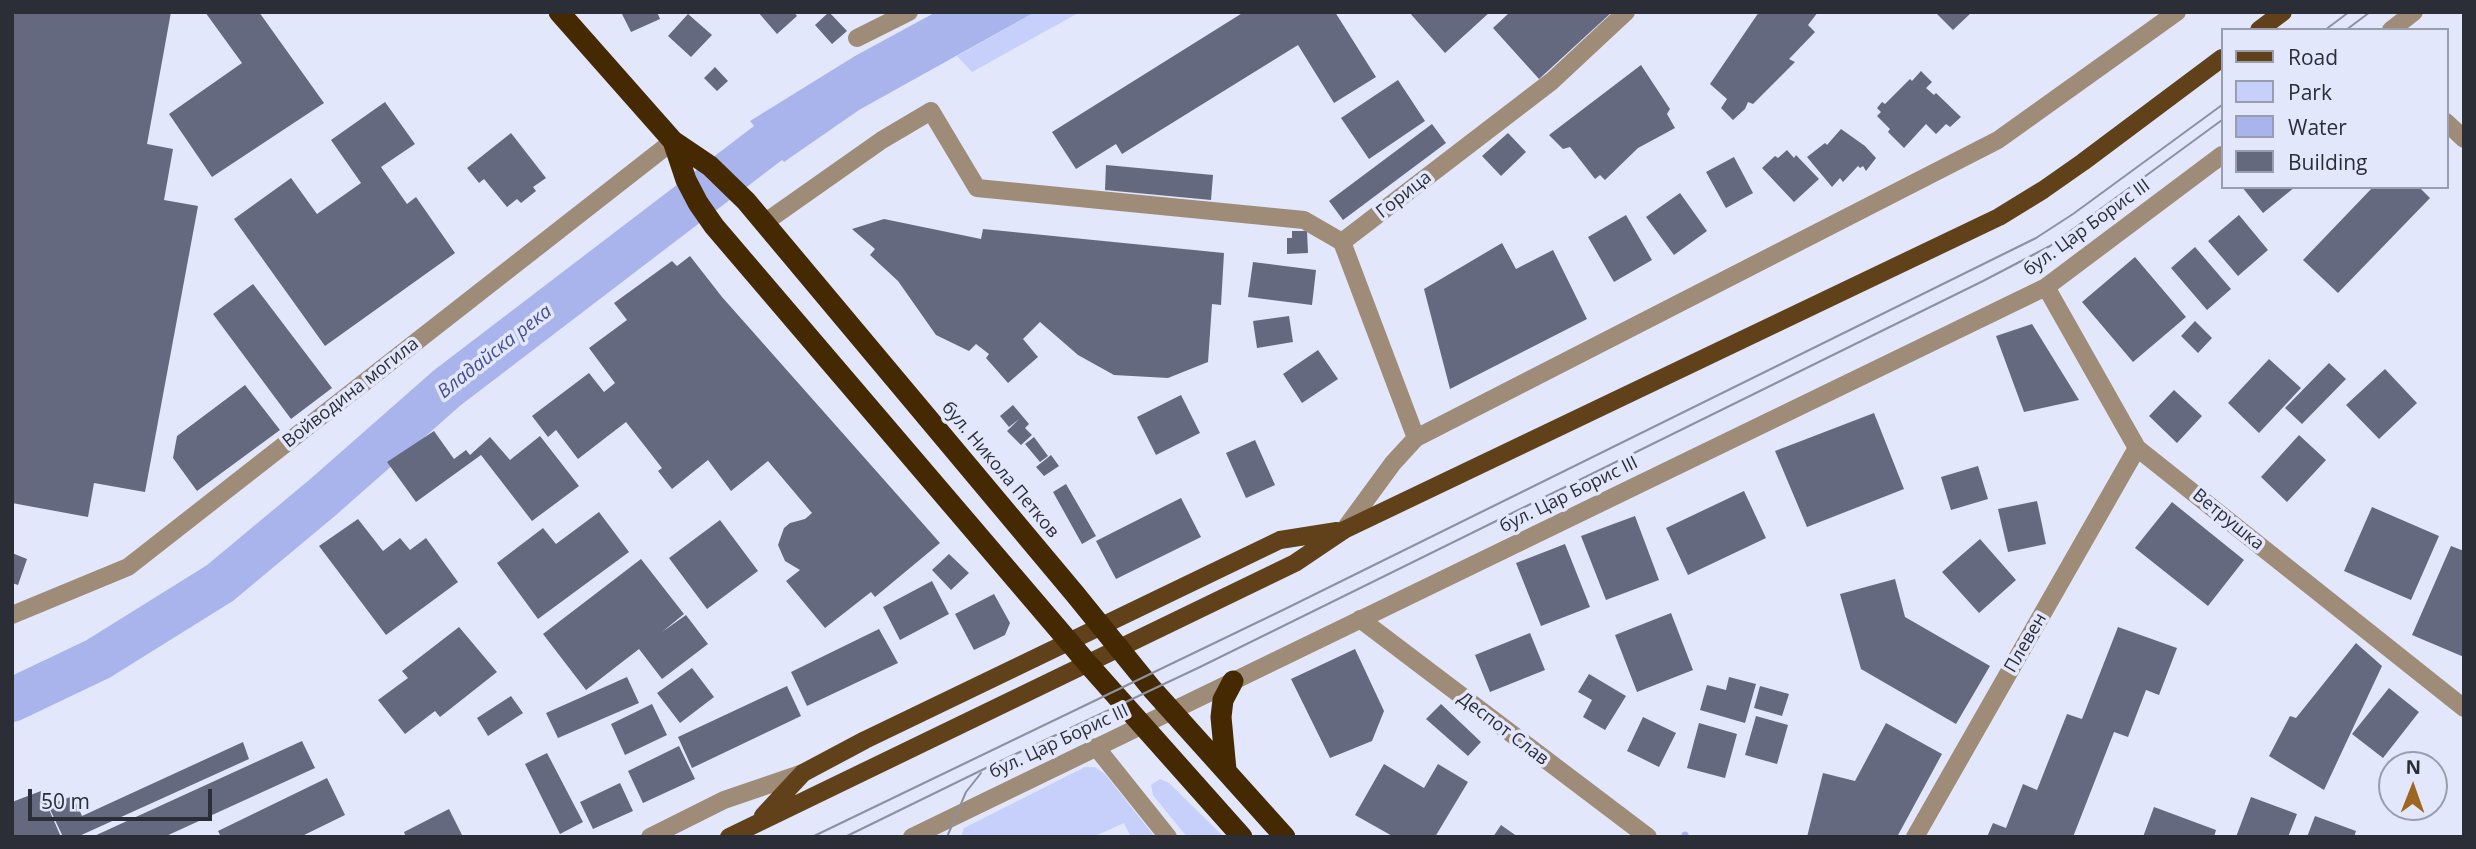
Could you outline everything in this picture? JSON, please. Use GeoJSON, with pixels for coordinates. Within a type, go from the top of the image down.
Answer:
{"type":"FeatureCollection","features":[{"type":"Feature","properties":{"kind":"highway","name":"бул. Никола Петков"},"geometry":{"type":"LineString","coordinates":[[559,12],[689,161],[727,181],[746,201],[1119,649],[1284,837]]}},
{"type":"Feature","properties":{"kind":"highway"},"geometry":{"type":"LineString","coordinates":[[689,161],[698,203],[714,226],[1088,664],[1242,837]]}},
{"type":"Feature","properties":{"kind":"highway"},"geometry":{"type":"LineString","coordinates":[[1226,770],[1221,717],[1223,700],[1233,681]]}},
{"type":"Feature","properties":{"kind":"main road"},"geometry":{"type":"LineString","coordinates":[[2262,28],[2283,12]]}},
{"type":"Feature","properties":{"kind":"main road"},"geometry":{"type":"LineString","coordinates":[[729,837],[1295,563],[1344,530],[1999,217],[2053,183],[2220,59]]}},
{"type":"Feature","properties":{"kind":"main road"},"geometry":{"type":"LineString","coordinates":[[756,823],[803,773],[865,740],[1280,540],[1344,530]]}},
{"type":"Feature","properties":{"kind":"street"},"geometry":{"type":"LineString","coordinates":[[857,38],[909,12]]}},
{"type":"Feature","properties":{"kind":"street","name":"Горица"},"geometry":{"type":"LineString","coordinates":[[1342,242],[1552,81],[1626,12]]}},
{"type":"Feature","properties":{"kind":"street"},"geometry":{"type":"LineString","coordinates":[[1344,530],[1393,463],[1416,438],[1998,140],[2177,12]]}},
{"type":"Feature","properties":{"kind":"street"},"geometry":{"type":"LineString","coordinates":[[2394,28],[2414,12]]}},
{"type":"Feature","properties":{"kind":"street"},"geometry":{"type":"LineString","coordinates":[[764,223],[882,140],[931,111],[977,188],[1304,220],[1342,242],[1416,438]]}},
{"type":"Feature","properties":{"kind":"street"},"geometry":{"type":"LineString","coordinates":[[2448,124],[2464,139]]}},
{"type":"Feature","properties":{"kind":"street","name":"Войводина могила"},"geometry":{"type":"LineString","coordinates":[[12,615],[128,567],[673,141]]}},
{"type":"Feature","properties":{"kind":"street","name":"бул. Цар Борис III"},"geometry":{"type":"LineString","coordinates":[[912,837],[2046,287],[2220,156]]}},
{"type":"Feature","properties":{"kind":"street","name":"Ветрушка"},"geometry":{"type":"LineString","coordinates":[[2046,287],[2137,448],[2464,708]]}},
{"type":"Feature","properties":{"kind":"street","name":"Плевен"},"geometry":{"type":"LineString","coordinates":[[1914,837],[2137,448]]}},
{"type":"Feature","properties":{"kind":"street","name":"Деспот Слав"},"geometry":{"type":"LineString","coordinates":[[1360,620],[1648,837]]}},
{"type":"Feature","properties":{"kind":"street"},"geometry":{"type":"LineString","coordinates":[[1096,747],[1168,837]]}},
{"type":"Feature","properties":{"kind":"street"},"geometry":{"type":"LineString","coordinates":[[650,837],[724,800],[803,773]]}},
{"type":"Feature","properties":{"kind":"green space"},"geometry":{"type":"Polygon","coordinates":[[[1035,12],[1080,12],[972,72],[957,56],[1035,12]]]}},
{"type":"Feature","properties":{"kind":"green space"},"geometry":{"type":"Polygon","coordinates":[[[1085,767],[1095,767],[1105,774],[1155,837],[1131,837],[1124,823],[1093,837],[961,837],[964,828],[1085,767]]]}},
{"type":"Feature","properties":{"kind":"green space"},"geometry":{"type":"Polygon","coordinates":[[[1160,779],[1169,783],[1224,837],[1187,837],[1153,795],[1151,785],[1160,779]]]}},
{"type":"Feature","properties":{"kind":"water"},"geometry":{"type":"Polygon","coordinates":[[[936,12],[1035,12],[859,110],[784,162],[750,121],[855,56],[936,12]]]}},
{"type":"Feature","properties":{"kind":"building"},"geometry":{"type":"Polygon","coordinates":[[[12,12],[171,12],[147,144],[173,149],[164,200],[198,206],[145,492],[94,483],[88,517],[12,503],[12,12]]]}},
{"type":"Feature","properties":{"kind":"building"},"geometry":{"type":"Polygon","coordinates":[[[205,12],[259,12],[324,103],[212,177],[169,114],[242,63],[205,12]]]}},
{"type":"Feature","properties":{"kind":"building"},"geometry":{"type":"Polygon","coordinates":[[[657,12],[660,19],[631,32],[622,14],[657,12]]]}},
{"type":"Feature","properties":{"kind":"building"},"geometry":{"type":"Polygon","coordinates":[[[758,12],[794,12],[797,16],[777,34],[758,12]]]}},
{"type":"Feature","properties":{"kind":"building"},"geometry":{"type":"Polygon","coordinates":[[[829,12],[847,31],[832,44],[815,25],[829,12]]]}},
{"type":"Feature","properties":{"kind":"building"},"geometry":{"type":"Polygon","coordinates":[[[1244,12],[1335,12],[1376,77],[1334,103],[1298,45],[1122,154],[1116,144],[1076,169],[1052,132],[1244,12]]]}},
{"type":"Feature","properties":{"kind":"building"},"geometry":{"type":"Polygon","coordinates":[[[1409,12],[1490,12],[1445,53],[1409,12]]]}},
{"type":"Feature","properties":{"kind":"building"},"geometry":{"type":"Polygon","coordinates":[[[1510,12],[1612,12],[1539,79],[1493,28],[1510,12]]]}},
{"type":"Feature","properties":{"kind":"building"},"geometry":{"type":"Polygon","coordinates":[[[1759,12],[1818,12],[1808,25],[1815,32],[1789,59],[1795,62],[1753,104],[1748,102],[1745,109],[1733,120],[1721,108],[1727,99],[1710,84],[1759,12]]]}},
{"type":"Feature","properties":{"kind":"building"},"geometry":{"type":"Polygon","coordinates":[[[1935,12],[1972,12],[1953,30],[1935,12]]]}},
{"type":"Feature","properties":{"kind":"building"},"geometry":{"type":"Polygon","coordinates":[[[688,14],[712,35],[691,57],[668,36],[688,14]]]}},
{"type":"Feature","properties":{"kind":"building"},"geometry":{"type":"Polygon","coordinates":[[[1641,65],[1670,109],[1667,114],[1675,128],[1638,148],[1605,180],[1600,175],[1595,179],[1570,147],[1563,149],[1549,135],[1641,65]]]}},
{"type":"Feature","properties":{"kind":"building"},"geometry":{"type":"Polygon","coordinates":[[[715,67],[728,81],[717,91],[704,78],[715,67]]]}},
{"type":"Feature","properties":{"kind":"building"},"geometry":{"type":"Polygon","coordinates":[[[1921,71],[1932,82],[1926,88],[1934,95],[1936,93],[1961,117],[1950,127],[1946,124],[1936,134],[1926,124],[1904,148],[1877,116],[1881,112],[1877,108],[1921,71]]]}},
{"type":"Feature","properties":{"kind":"building"},"geometry":{"type":"Polygon","coordinates":[[[1398,80],[1425,121],[1369,159],[1341,118],[1398,80]]]}},
{"type":"Feature","properties":{"kind":"building"},"geometry":{"type":"Polygon","coordinates":[[[385,102],[415,144],[381,167],[407,204],[416,197],[455,253],[325,346],[234,219],[291,178],[317,214],[361,183],[331,140],[385,102]]]}},
{"type":"Feature","properties":{"kind":"building"},"geometry":{"type":"Polygon","coordinates":[[[1432,124],[1446,143],[1343,220],[1329,201],[1432,124]]]}},
{"type":"Feature","properties":{"kind":"building"},"geometry":{"type":"Polygon","coordinates":[[[1841,129],[1865,146],[1876,158],[1866,171],[1863,166],[1858,166],[1843,182],[1840,178],[1832,187],[1807,157],[1825,143],[1827,145],[1841,129]]]}},
{"type":"Feature","properties":{"kind":"building"},"geometry":{"type":"Polygon","coordinates":[[[511,133],[546,178],[533,187],[536,191],[521,203],[517,199],[507,207],[484,179],[479,183],[467,168],[511,133]]]}},
{"type":"Feature","properties":{"kind":"building"},"geometry":{"type":"Polygon","coordinates":[[[1508,133],[1526,152],[1501,176],[1482,156],[1508,133]]]}},
{"type":"Feature","properties":{"kind":"building"},"geometry":{"type":"Polygon","coordinates":[[[1787,150],[1794,158],[1796,155],[1819,179],[1794,202],[1762,168],[1775,156],[1778,158],[1787,150]]]}},
{"type":"Feature","properties":{"kind":"building"},"geometry":{"type":"Polygon","coordinates":[[[1734,157],[1753,193],[1726,208],[1706,172],[1734,157]]]}},
{"type":"Feature","properties":{"kind":"building"},"geometry":{"type":"Polygon","coordinates":[[[1106,165],[1213,175],[1211,200],[1105,190],[1106,165]]]}},
{"type":"Feature","properties":{"kind":"building"},"geometry":{"type":"Polygon","coordinates":[[[2244,189],[2293,189],[2263,213],[2244,189]]]}},
{"type":"Feature","properties":{"kind":"building"},"geometry":{"type":"Polygon","coordinates":[[[2371,189],[2421,189],[2430,198],[2338,293],[2303,260],[2371,189]]]}},
{"type":"Feature","properties":{"kind":"building"},"geometry":{"type":"Polygon","coordinates":[[[1680,193],[1707,231],[1674,255],[1646,217],[1680,193]]]}},
{"type":"Feature","properties":{"kind":"building"},"geometry":{"type":"Polygon","coordinates":[[[1626,215],[1652,260],[1614,282],[1588,237],[1626,215]]]}},
{"type":"Feature","properties":{"kind":"building"},"geometry":{"type":"Polygon","coordinates":[[[2239,215],[2268,250],[2238,276],[2208,241],[2239,215]]]}},
{"type":"Feature","properties":{"kind":"building"},"geometry":{"type":"Polygon","coordinates":[[[884,219],[981,239],[983,229],[1224,253],[1221,305],[1212,304],[1208,362],[1168,378],[1114,375],[1078,355],[1040,322],[1023,339],[1038,357],[1008,383],[986,358],[989,354],[976,344],[969,351],[936,335],[898,281],[870,255],[875,249],[852,229],[884,219]]]}},
{"type":"Feature","properties":{"kind":"building"},"geometry":{"type":"Polygon","coordinates":[[[1292,231],[1307,231],[1308,253],[1287,254],[1287,238],[1292,238],[1292,231]]]}},
{"type":"Feature","properties":{"kind":"building"},"geometry":{"type":"Polygon","coordinates":[[[1502,243],[1516,269],[1553,250],[1587,319],[1450,389],[1424,289],[1502,243]]]}},
{"type":"Feature","properties":{"kind":"building"},"geometry":{"type":"Polygon","coordinates":[[[2195,247],[2231,289],[2207,310],[2171,268],[2195,247]]]}},
{"type":"Feature","properties":{"kind":"building"},"geometry":{"type":"Polygon","coordinates":[[[690,256],[722,297],[940,543],[875,597],[871,592],[825,628],[786,581],[800,570],[785,561],[778,545],[784,528],[812,513],[768,461],[731,491],[708,460],[672,489],[658,471],[662,468],[626,422],[578,459],[556,430],[548,437],[532,416],[589,373],[604,392],[615,383],[589,348],[627,320],[614,303],[672,261],[677,266],[690,256]]]}},
{"type":"Feature","properties":{"kind":"building"},"geometry":{"type":"Polygon","coordinates":[[[2135,257],[2186,317],[2133,362],[2082,302],[2135,257]]]}},
{"type":"Feature","properties":{"kind":"building"},"geometry":{"type":"Polygon","coordinates":[[[1253,262],[1316,270],[1312,305],[1248,297],[1253,262]]]}},
{"type":"Feature","properties":{"kind":"building"},"geometry":{"type":"Polygon","coordinates":[[[253,284],[332,388],[291,419],[213,314],[253,284]]]}},
{"type":"Feature","properties":{"kind":"building"},"geometry":{"type":"Polygon","coordinates":[[[1289,316],[1293,342],[1257,348],[1253,321],[1289,316]]]}},
{"type":"Feature","properties":{"kind":"building"},"geometry":{"type":"Polygon","coordinates":[[[2195,321],[2212,338],[2198,353],[2181,336],[2195,321]]]}},
{"type":"Feature","properties":{"kind":"building"},"geometry":{"type":"Polygon","coordinates":[[[2032,324],[2079,400],[2024,412],[1996,336],[2032,324]]]}},
{"type":"Feature","properties":{"kind":"building"},"geometry":{"type":"Polygon","coordinates":[[[1318,350],[1338,379],[1302,403],[1283,374],[1318,350]]]}},
{"type":"Feature","properties":{"kind":"building"},"geometry":{"type":"Polygon","coordinates":[[[2269,359],[2301,388],[2259,433],[2228,403],[2269,359]]]}},
{"type":"Feature","properties":{"kind":"building"},"geometry":{"type":"Polygon","coordinates":[[[2329,363],[2346,379],[2302,424],[2285,408],[2329,363]]]}},
{"type":"Feature","properties":{"kind":"building"},"geometry":{"type":"Polygon","coordinates":[[[2385,369],[2417,403],[2379,439],[2346,405],[2385,369]]]}},
{"type":"Feature","properties":{"kind":"building"},"geometry":{"type":"Polygon","coordinates":[[[245,385],[280,430],[197,491],[173,458],[177,436],[245,385]]]}},
{"type":"Feature","properties":{"kind":"building"},"geometry":{"type":"Polygon","coordinates":[[[2174,390],[2202,416],[2177,443],[2149,416],[2174,390]]]}},
{"type":"Feature","properties":{"kind":"building"},"geometry":{"type":"Polygon","coordinates":[[[1181,395],[1200,433],[1156,455],[1137,417],[1181,395]]]}},
{"type":"Feature","properties":{"kind":"building"},"geometry":{"type":"Polygon","coordinates":[[[1013,405],[1029,424],[1025,428],[1032,435],[1021,445],[1007,431],[1019,419],[1009,427],[1000,416],[1013,405]]]}},
{"type":"Feature","properties":{"kind":"building"},"geometry":{"type":"Polygon","coordinates":[[[1874,413],[1904,489],[1807,527],[1775,451],[1874,413]]]}},
{"type":"Feature","properties":{"kind":"building"},"geometry":{"type":"Polygon","coordinates":[[[434,431],[454,459],[466,450],[470,455],[490,437],[510,460],[540,436],[579,486],[532,521],[481,455],[416,502],[387,462],[434,431]]]}},
{"type":"Feature","properties":{"kind":"building"},"geometry":{"type":"Polygon","coordinates":[[[2299,435],[2326,460],[2287,502],[2261,477],[2299,435]]]}},
{"type":"Feature","properties":{"kind":"building"},"geometry":{"type":"Polygon","coordinates":[[[1034,437],[1048,456],[1040,462],[1025,444],[1034,437]]]}},
{"type":"Feature","properties":{"kind":"building"},"geometry":{"type":"Polygon","coordinates":[[[1255,440],[1275,485],[1246,498],[1226,453],[1255,440]]]}},
{"type":"Feature","properties":{"kind":"building"},"geometry":{"type":"Polygon","coordinates":[[[1051,455],[1059,466],[1044,476],[1036,467],[1051,455]]]}},
{"type":"Feature","properties":{"kind":"building"},"geometry":{"type":"Polygon","coordinates":[[[1978,466],[1988,499],[1951,510],[1941,477],[1978,466]]]}},
{"type":"Feature","properties":{"kind":"building"},"geometry":{"type":"Polygon","coordinates":[[[1066,484],[1096,536],[1082,544],[1053,492],[1066,484]]]}},
{"type":"Feature","properties":{"kind":"building"},"geometry":{"type":"Polygon","coordinates":[[[1744,491],[1766,538],[1688,575],[1666,528],[1744,491]]]}},
{"type":"Feature","properties":{"kind":"building"},"geometry":{"type":"Polygon","coordinates":[[[1181,498],[1201,537],[1116,579],[1096,541],[1181,498]]]}},
{"type":"Feature","properties":{"kind":"building"},"geometry":{"type":"Polygon","coordinates":[[[2037,501],[2046,544],[2008,552],[1998,509],[2037,501]]]}},
{"type":"Feature","properties":{"kind":"building"},"geometry":{"type":"Polygon","coordinates":[[[2172,502],[2244,560],[2208,606],[2135,548],[2172,502]]]}},
{"type":"Feature","properties":{"kind":"building"},"geometry":{"type":"Polygon","coordinates":[[[2372,507],[2439,536],[2411,600],[2344,571],[2372,507]]]}},
{"type":"Feature","properties":{"kind":"building"},"geometry":{"type":"Polygon","coordinates":[[[599,512],[629,552],[538,619],[497,563],[543,528],[556,544],[599,512]]]}},
{"type":"Feature","properties":{"kind":"building"},"geometry":{"type":"Polygon","coordinates":[[[1635,516],[1659,580],[1606,600],[1581,536],[1635,516]]]}},
{"type":"Feature","properties":{"kind":"building"},"geometry":{"type":"Polygon","coordinates":[[[358,519],[383,551],[400,538],[410,550],[426,538],[458,582],[386,635],[319,546],[358,519]]]}},
{"type":"Feature","properties":{"kind":"building"},"geometry":{"type":"Polygon","coordinates":[[[720,520],[758,571],[707,609],[669,558],[720,520]]]}},
{"type":"Feature","properties":{"kind":"building"},"geometry":{"type":"Polygon","coordinates":[[[1980,539],[2016,580],[1979,613],[1942,572],[1980,539]]]}},
{"type":"Feature","properties":{"kind":"building"},"geometry":{"type":"Polygon","coordinates":[[[1565,544],[1590,607],[1541,626],[1516,563],[1565,544]]]}},
{"type":"Feature","properties":{"kind":"building"},"geometry":{"type":"Polygon","coordinates":[[[2451,546],[2464,551],[2464,657],[2412,635],[2451,546]]]}},
{"type":"Feature","properties":{"kind":"building"},"geometry":{"type":"Polygon","coordinates":[[[12,553],[27,559],[18,585],[12,583],[12,553]]]}},
{"type":"Feature","properties":{"kind":"building"},"geometry":{"type":"Polygon","coordinates":[[[949,554],[969,573],[951,590],[932,570],[949,554]]]}},
{"type":"Feature","properties":{"kind":"building"},"geometry":{"type":"Polygon","coordinates":[[[641,559],[684,614],[662,632],[686,615],[708,644],[662,679],[639,649],[586,690],[543,634],[641,559]]]}},
{"type":"Feature","properties":{"kind":"building"},"geometry":{"type":"Polygon","coordinates":[[[1895,579],[1905,617],[1990,666],[1956,724],[1861,669],[1840,594],[1895,579]]]}},
{"type":"Feature","properties":{"kind":"building"},"geometry":{"type":"Polygon","coordinates":[[[932,581],[949,614],[900,640],[883,607],[932,581]]]}},
{"type":"Feature","properties":{"kind":"building"},"geometry":{"type":"Polygon","coordinates":[[[994,594],[1010,623],[1005,635],[974,650],[955,614],[994,594]]]}},
{"type":"Feature","properties":{"kind":"building"},"geometry":{"type":"Polygon","coordinates":[[[1671,613],[1693,670],[1637,692],[1615,635],[1671,613]]]}},
{"type":"Feature","properties":{"kind":"building"},"geometry":{"type":"Polygon","coordinates":[[[459,627],[497,672],[440,717],[435,711],[405,734],[378,700],[408,678],[402,671],[459,627]]]}},
{"type":"Feature","properties":{"kind":"building"},"geometry":{"type":"Polygon","coordinates":[[[2118,627],[2177,648],[2159,695],[2146,690],[2128,737],[2114,732],[2073,837],[1987,837],[1993,823],[2006,828],[2023,784],[2037,790],[2067,714],[2082,719],[2118,627]]]}},
{"type":"Feature","properties":{"kind":"building"},"geometry":{"type":"Polygon","coordinates":[[[879,629],[898,663],[807,706],[791,672],[879,629]]]}},
{"type":"Feature","properties":{"kind":"building"},"geometry":{"type":"Polygon","coordinates":[[[1530,633],[1545,670],[1490,692],[1475,655],[1530,633]]]}},
{"type":"Feature","properties":{"kind":"building"},"geometry":{"type":"Polygon","coordinates":[[[2356,643],[2382,666],[2324,790],[2269,756],[2290,716],[2296,718],[2356,643]]]}},
{"type":"Feature","properties":{"kind":"building"},"geometry":{"type":"Polygon","coordinates":[[[1355,649],[1384,711],[1372,741],[1330,758],[1291,679],[1355,649]]]}},
{"type":"Feature","properties":{"kind":"building"},"geometry":{"type":"Polygon","coordinates":[[[692,668],[714,697],[680,723],[657,693],[692,668]]]}},
{"type":"Feature","properties":{"kind":"building"},"geometry":{"type":"Polygon","coordinates":[[[1589,674],[1626,696],[1605,730],[1583,717],[1592,700],[1578,692],[1589,674]]]}},
{"type":"Feature","properties":{"kind":"building"},"geometry":{"type":"Polygon","coordinates":[[[627,677],[639,703],[558,738],[546,713],[627,677]]]}},
{"type":"Feature","properties":{"kind":"building"},"geometry":{"type":"Polygon","coordinates":[[[1729,677],[1756,684],[1745,723],[1700,710],[1707,685],[1726,690],[1729,677]]]}},
{"type":"Feature","properties":{"kind":"building"},"geometry":{"type":"Polygon","coordinates":[[[787,686],[801,716],[692,768],[678,737],[787,686]]]}},
{"type":"Feature","properties":{"kind":"building"},"geometry":{"type":"Polygon","coordinates":[[[1760,686],[1789,694],[1782,716],[1754,708],[1760,686]]]}},
{"type":"Feature","properties":{"kind":"building"},"geometry":{"type":"Polygon","coordinates":[[[2389,688],[2419,712],[2388,751],[2378,751],[2378,754],[2352,734],[2389,688]]]}},
{"type":"Feature","properties":{"kind":"building"},"geometry":{"type":"Polygon","coordinates":[[[511,696],[523,713],[488,736],[477,718],[511,696]]]}},
{"type":"Feature","properties":{"kind":"building"},"geometry":{"type":"Polygon","coordinates":[[[652,704],[667,735],[625,755],[611,724],[652,704]]]}},
{"type":"Feature","properties":{"kind":"building"},"geometry":{"type":"Polygon","coordinates":[[[1441,704],[1481,742],[1468,756],[1426,719],[1441,704]]]}},
{"type":"Feature","properties":{"kind":"building"},"geometry":{"type":"Polygon","coordinates":[[[1756,716],[1788,725],[1777,764],[1745,755],[1756,716]]]}},
{"type":"Feature","properties":{"kind":"building"},"geometry":{"type":"Polygon","coordinates":[[[1643,717],[1676,733],[1659,767],[1627,751],[1643,717]]]}},
{"type":"Feature","properties":{"kind":"building"},"geometry":{"type":"Polygon","coordinates":[[[1699,723],[1737,734],[1725,778],[1687,768],[1699,723]]]}},
{"type":"Feature","properties":{"kind":"building"},"geometry":{"type":"Polygon","coordinates":[[[1886,723],[1942,754],[1897,837],[1807,837],[1823,773],[1855,781],[1886,723]]]}},
{"type":"Feature","properties":{"kind":"building"},"geometry":{"type":"Polygon","coordinates":[[[302,741],[315,768],[164,837],[92,837],[302,741]]]}},
{"type":"Feature","properties":{"kind":"building"},"geometry":{"type":"Polygon","coordinates":[[[243,742],[249,759],[77,837],[63,837],[48,805],[73,796],[82,816],[243,742]]]}},
{"type":"Feature","properties":{"kind":"building"},"geometry":{"type":"Polygon","coordinates":[[[679,746],[695,779],[643,803],[628,771],[679,746]]]}},
{"type":"Feature","properties":{"kind":"building"},"geometry":{"type":"Polygon","coordinates":[[[547,753],[583,822],[560,834],[525,764],[547,753]]]}},
{"type":"Feature","properties":{"kind":"building"},"geometry":{"type":"Polygon","coordinates":[[[1384,764],[1424,788],[1438,764],[1468,782],[1435,837],[1394,837],[1355,815],[1384,764]]]}},
{"type":"Feature","properties":{"kind":"building"},"geometry":{"type":"Polygon","coordinates":[[[327,778],[345,815],[300,837],[221,837],[218,831],[327,778]]]}},
{"type":"Feature","properties":{"kind":"building"},"geometry":{"type":"Polygon","coordinates":[[[620,783],[633,811],[593,829],[580,802],[620,783]]]}},
{"type":"Feature","properties":{"kind":"building"},"geometry":{"type":"Polygon","coordinates":[[[41,791],[61,837],[12,837],[12,802],[41,791]]]}},
{"type":"Feature","properties":{"kind":"building"},"geometry":{"type":"Polygon","coordinates":[[[2251,797],[2297,814],[2288,837],[2236,837],[2251,797]]]}},
{"type":"Feature","properties":{"kind":"building"},"geometry":{"type":"Polygon","coordinates":[[[2154,807],[2216,830],[2214,837],[2143,837],[2154,807]]]}},
{"type":"Feature","properties":{"kind":"building"},"geometry":{"type":"Polygon","coordinates":[[[449,809],[463,837],[406,837],[404,832],[449,809]]]}},
{"type":"Feature","properties":{"kind":"building"},"geometry":{"type":"Polygon","coordinates":[[[2315,816],[2356,831],[2354,837],[2307,837],[2315,816]]]}},
{"type":"Feature","properties":{"kind":"building"},"geometry":{"type":"Polygon","coordinates":[[[1501,825],[1518,837],[1493,837],[1501,825]]]}},
{"type":"Feature","properties":{"kind":"waterway","name":"Владайска река"},"geometry":{"type":"LineString","coordinates":[[12,700],[98,659],[220,583],[447,388],[768,143],[818,109]]}},
{"type":"Feature","properties":{"kind":"tram line"},"geometry":{"type":"LineString","coordinates":[[2328,28],[2349,12]]}},
{"type":"Feature","properties":{"kind":"tram line"},"geometry":{"type":"LineString","coordinates":[[2349,28],[2370,12]]}},
{"type":"Feature","properties":{"kind":"tram line"},"geometry":{"type":"LineString","coordinates":[[812,837],[1285,609],[2036,238],[2220,106]]}},
{"type":"Feature","properties":{"kind":"tram line"},"geometry":{"type":"LineString","coordinates":[[845,837],[1200,667],[1983,281],[2050,246],[2220,121]]}},
{"type":"Feature","properties":{"kind":"tram line"},"geometry":{"type":"LineString","coordinates":[[947,837],[966,792],[981,773]]}}]}
